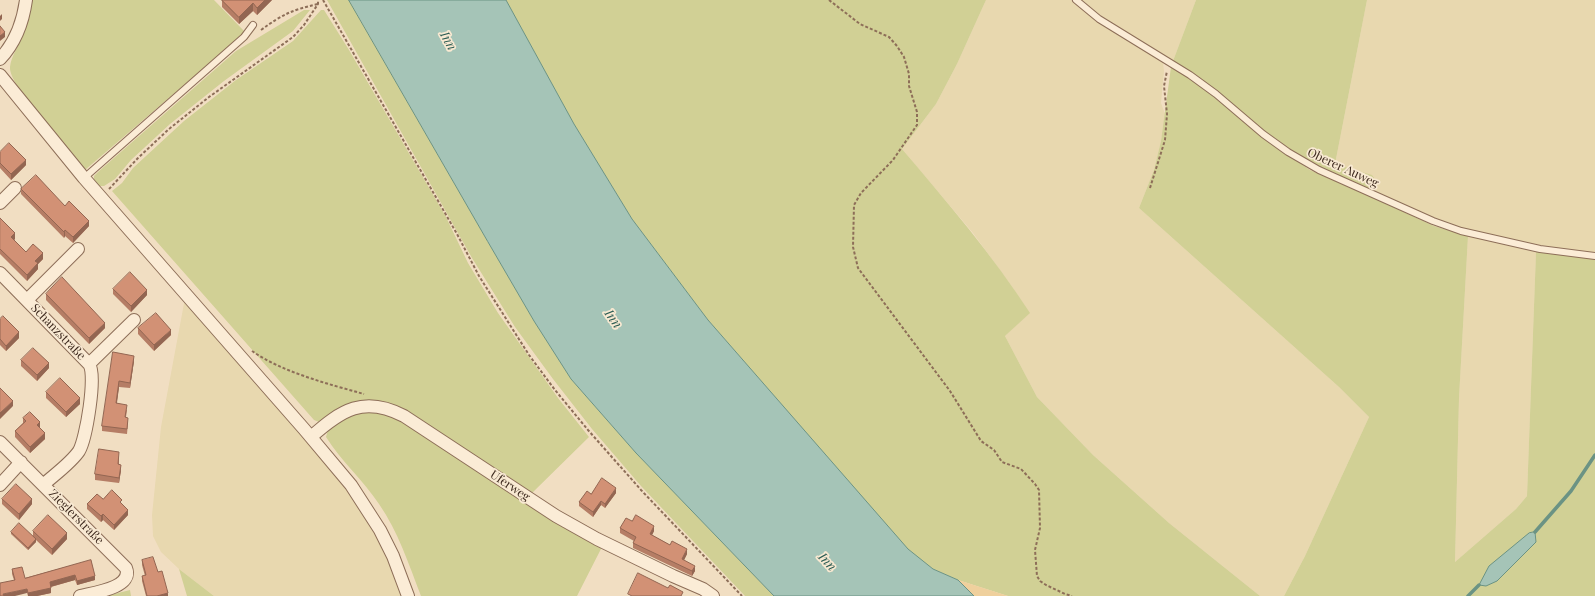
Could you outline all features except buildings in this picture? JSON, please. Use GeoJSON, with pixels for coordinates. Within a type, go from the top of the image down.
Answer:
{"type":"FeatureCollection","features":[{"type":"Feature","properties":{"kind":"street"},"geometry":{"type":"LineString","coordinates":[[0,59],[14,40],[23,15],[26,0]]}},
{"type":"Feature","properties":{"kind":"street"},"geometry":{"type":"LineString","coordinates":[[0,75],[84,178],[105,192],[350,485],[380,530],[393,556],[408,596]]}},
{"type":"Feature","properties":{"kind":"street"},"geometry":{"type":"LineString","coordinates":[[0,203],[15,188]]}},
{"type":"Feature","properties":{"kind":"street","name":"Schanzstraße"},"geometry":{"type":"LineString","coordinates":[[27,300],[78,249]]}},
{"type":"Feature","properties":{"kind":"street","name":"Schanzstraße"},"geometry":{"type":"LineString","coordinates":[[0,273],[91,368],[92,379],[83,442],[78,452],[43,485]]}},
{"type":"Feature","properties":{"kind":"street","name":"Schanzstraße"},"geometry":{"type":"LineString","coordinates":[[88,364],[134,320]]}},
{"type":"Feature","properties":{"kind":"street","name":"Uferweg"},"geometry":{"type":"LineString","coordinates":[[311,437],[329,422],[354,407],[373,406],[387,408],[404,416],[526,497],[578,529],[666,573],[703,589],[713,596]]}},
{"type":"Feature","properties":{"kind":"street","name":"Zieglerstraße"},"geometry":{"type":"LineString","coordinates":[[0,442],[124,566],[127,571],[122,583],[117,586],[80,596]]}},
{"type":"Feature","properties":{"kind":"street"},"geometry":{"type":"LineString","coordinates":[[0,485],[21,462]]}},
{"type":"Feature","properties":{"kind":"lane","name":"Oberer Auweg"},"geometry":{"type":"LineString","coordinates":[[1076,0],[1100,19],[1168,61],[1216,94],[1263,134],[1288,152],[1319,170],[1432,221],[1461,231],[1540,249],[1595,256]]}},
{"type":"Feature","properties":{"kind":"lane"},"geometry":{"type":"LineString","coordinates":[[84,178],[244,37],[253,25]]}},
{"type":"Feature","properties":{"kind":"path"},"geometry":{"type":"LineString","coordinates":[[105,192],[138,158],[170,129],[209,97],[293,37],[304,25],[318,4],[318,0]]}},
{"type":"Feature","properties":{"kind":"path"},"geometry":{"type":"LineString","coordinates":[[323,0],[457,234],[479,276],[530,355],[555,390],[588,430],[642,490],[742,596]]}},
{"type":"Feature","properties":{"kind":"path"},"geometry":{"type":"LineString","coordinates":[[830,0],[860,24],[889,36],[897,46],[904,57],[909,86],[917,112],[917,125],[893,160],[861,193],[854,205],[853,247],[858,268],[950,391],[981,440],[994,450],[1002,462],[1021,469],[1039,490],[1040,528],[1035,550],[1037,576],[1040,582],[1072,596]]}},
{"type":"Feature","properties":{"kind":"path"},"geometry":{"type":"LineString","coordinates":[[244,37],[252,37],[278,17],[295,9],[318,4]]}},
{"type":"Feature","properties":{"kind":"path"},"geometry":{"type":"LineString","coordinates":[[1150,188],[1165,140],[1167,114],[1164,86],[1168,61]]}},
{"type":"Feature","properties":{"kind":"path"},"geometry":{"type":"LineString","coordinates":[[105,192],[115,194]]}},
{"type":"Feature","properties":{"kind":"path"},"geometry":{"type":"LineString","coordinates":[[250,350],[276,365],[338,387],[366,394]]}},
{"type":"Feature","properties":{"kind":"shaded area"},"geometry":{"type":"Polygon","coordinates":[[[30,0],[214,0],[245,32],[85,170],[29,103],[12,76],[10,67],[13,55],[24,32],[30,0]]]}},
{"type":"Feature","properties":{"kind":"shaded area"},"geometry":{"type":"Polygon","coordinates":[[[327,0],[349,0],[534,321],[571,379],[636,453],[774,596],[745,596],[641,486],[592,429],[553,379],[515,327],[472,258],[327,0]]]}},
{"type":"Feature","properties":{"kind":"shaded area"},"geometry":{"type":"Polygon","coordinates":[[[506,0],[986,0],[957,64],[936,104],[902,149],[985,249],[1030,313],[1005,336],[1037,397],[1093,455],[1169,523],[1260,596],[1008,596],[958,580],[933,569],[908,550],[708,320],[632,219],[574,124],[506,0]]]}},
{"type":"Feature","properties":{"kind":"shaded area"},"geometry":{"type":"Polygon","coordinates":[[[986,0],[1071,0],[1091,17],[1149,52],[1163,63],[1164,71],[1161,103],[1165,114],[1161,141],[1154,170],[1139,208],[1339,387],[1369,417],[1305,556],[1284,596],[1260,596],[1169,523],[1093,455],[1037,397],[1005,336],[1029,313],[1013,288],[973,233],[902,149],[936,104],[957,64],[986,0]]]}},
{"type":"Feature","properties":{"kind":"shaded area"},"geometry":{"type":"Polygon","coordinates":[[[1080,0],[1196,0],[1173,61],[1111,23],[1080,0]]]}},
{"type":"Feature","properties":{"kind":"shaded area"},"geometry":{"type":"Polygon","coordinates":[[[1196,0],[1367,0],[1335,164],[1372,175],[1376,181],[1372,190],[1316,166],[1298,155],[1261,128],[1199,77],[1173,61],[1196,0]]]}},
{"type":"Feature","properties":{"kind":"shaded area"},"geometry":{"type":"Polygon","coordinates":[[[1367,0],[1595,0],[1595,254],[1529,243],[1455,227],[1372,190],[1376,181],[1335,164],[1367,0]]]}},
{"type":"Feature","properties":{"kind":"shaded area"},"geometry":{"type":"Polygon","coordinates":[[[304,10],[310,10],[293,31],[224,81],[170,124],[131,160],[115,179],[104,186],[97,186],[94,182],[94,176],[98,172],[236,51],[304,10]]]}},
{"type":"Feature","properties":{"kind":"shaded area"},"geometry":{"type":"Polygon","coordinates":[[[321,10],[324,10],[349,50],[446,217],[468,263],[498,313],[558,398],[589,437],[530,495],[378,403],[319,422],[314,420],[112,191],[122,183],[133,168],[184,121],[236,80],[293,41],[321,10]]]}},
{"type":"Feature","properties":{"kind":"shaded area"},"geometry":{"type":"Polygon","coordinates":[[[1171,67],[1207,90],[1279,149],[1310,170],[1434,226],[1468,236],[1459,398],[1455,562],[1516,509],[1527,496],[1536,252],[1595,259],[1595,596],[1284,596],[1305,556],[1369,417],[1339,387],[1139,208],[1154,170],[1161,141],[1171,67]]]}},
{"type":"Feature","properties":{"kind":"shaded area"},"geometry":{"type":"Polygon","coordinates":[[[1468,236],[1536,252],[1527,496],[1516,509],[1455,562],[1459,398],[1468,236]]]}},
{"type":"Feature","properties":{"kind":"shaded area"},"geometry":{"type":"Polygon","coordinates":[[[185,298],[351,492],[386,549],[404,596],[214,596],[179,569],[161,552],[153,536],[152,515],[161,427],[185,298]]]}},
{"type":"Feature","properties":{"kind":"shaded area"},"geometry":{"type":"Polygon","coordinates":[[[356,410],[387,411],[603,545],[577,596],[421,596],[403,548],[386,514],[373,495],[338,454],[326,437],[329,427],[356,410]]]}},
{"type":"Feature","properties":{"kind":"shaded area"},"geometry":{"type":"Polygon","coordinates":[[[179,569],[214,596],[187,596],[179,569]]]}},
{"type":"Feature","properties":{"kind":"shaded area"},"geometry":{"type":"Polygon","coordinates":[[[130,590],[131,596],[106,596],[130,590]]]}},
{"type":"Feature","properties":{"kind":"sand"},"geometry":{"type":"Polygon","coordinates":[[[958,580],[1008,596],[974,596],[958,580]]]}},
{"type":"Feature","properties":{"kind":"water","name":"Inn"},"geometry":{"type":"Polygon","coordinates":[[[349,0],[506,0],[574,124],[632,219],[708,320],[908,549],[933,569],[958,580],[974,596],[774,596],[636,453],[571,379],[534,321],[349,0]]]}},
{"type":"Feature","properties":{"kind":"water"},"geometry":{"type":"Polygon","coordinates":[[[1535,532],[1536,542],[1497,581],[1486,586],[1479,585],[1489,566],[1529,533],[1535,532]]]}},
{"type":"Feature","properties":{"kind":"waterway"},"geometry":{"type":"LineString","coordinates":[[1535,532],[1571,491],[1595,455]]}},
{"type":"Feature","properties":{"kind":"waterway"},"geometry":{"type":"LineString","coordinates":[[1468,596],[1479,585]]}}]}
